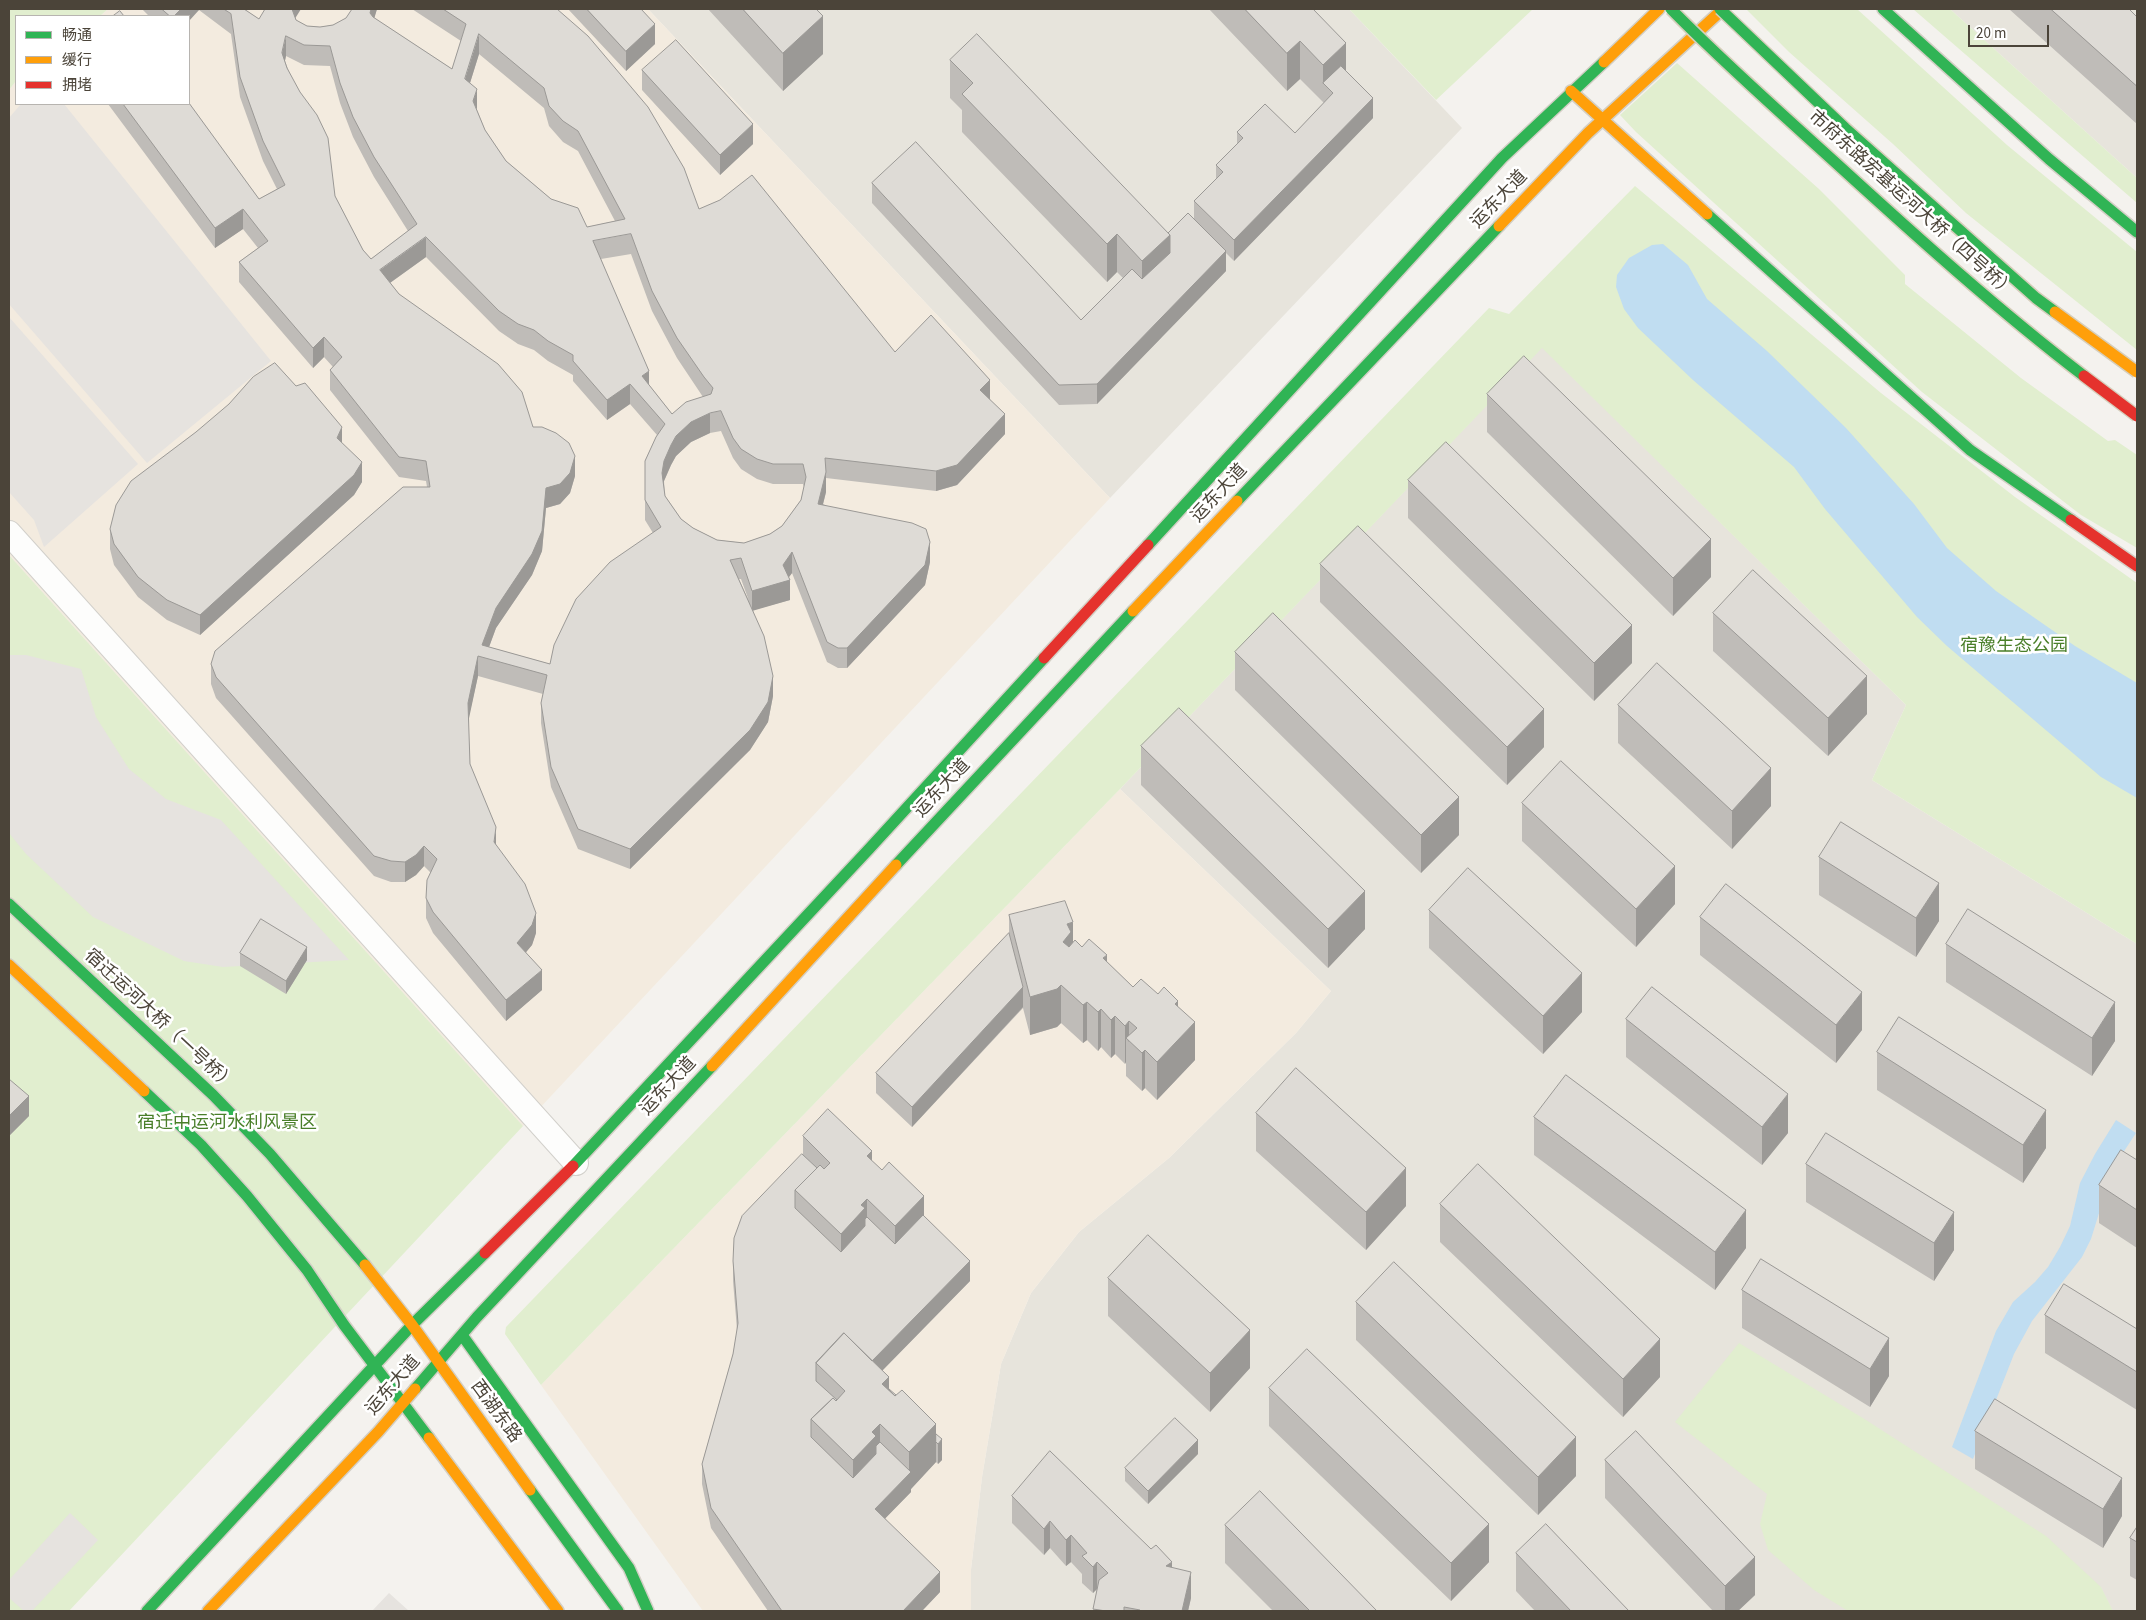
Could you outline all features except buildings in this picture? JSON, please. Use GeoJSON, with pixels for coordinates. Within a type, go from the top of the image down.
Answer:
{"type":"FeatureCollection","features":[{"type":"Feature","properties":{"kind":"main road","name":"运东大道"},"geometry":{"type":"LineString","coordinates":[[147,1611],[412,1325],[576,1162],[876,842],[1496,166],[1659,9]]}},
{"type":"Feature","properties":{"kind":"main road","name":"市府东路宏基运河大桥（四号桥）"},"geometry":{"type":"LineString","coordinates":[[1671,9],[1702,41],[2026,332],[2137,416]]}},
{"type":"Feature","properties":{"kind":"main road","name":"运东大道"},"geometry":{"type":"LineString","coordinates":[[208,1611],[404,1403],[462,1335],[1026,725],[1259,477],[1581,140],[1721,9]]}},
{"type":"Feature","properties":{"kind":"main road","name":"市府东路宏基运河大桥（四号桥）"},"geometry":{"type":"LineString","coordinates":[[1721,9],[1845,128],[2036,298],[2137,372]]}},
{"type":"Feature","properties":{"kind":"main road"},"geometry":{"type":"LineString","coordinates":[[1884,9],[2049,159],[2137,232]]}},
{"type":"Feature","properties":{"kind":"main road"},"geometry":{"type":"LineString","coordinates":[[1572,92],[1970,450],[2137,566]]}},
{"type":"Feature","properties":{"kind":"main road","name":"宿迁运河大桥（一号桥）"},"geometry":{"type":"LineString","coordinates":[[9,904],[213,1095],[270,1154],[340,1237]]}},
{"type":"Feature","properties":{"kind":"main road"},"geometry":{"type":"LineString","coordinates":[[9,965],[201,1145],[247,1196],[307,1270],[344,1325],[558,1611]]}},
{"type":"Feature","properties":{"kind":"main road","name":"西湖东路"},"geometry":{"type":"LineString","coordinates":[[340,1237],[366,1266],[412,1325],[618,1611]]}},
{"type":"Feature","properties":{"kind":"main road"},"geometry":{"type":"LineString","coordinates":[[462,1335],[629,1568],[648,1611]]}},
{"type":"Feature","properties":{"kind":"street"},"geometry":{"type":"LineString","coordinates":[[9,533],[576,1162]]}},
{"type":"Feature","properties":{"kind":"shaded area"},"geometry":{"type":"Polygon","coordinates":[[[108,9],[648,9],[1110,498],[523,1126],[9,555],[9,90],[15,82],[15,105],[190,105],[190,15],[101,15],[108,9]]]}},
{"type":"Feature","properties":{"kind":"shaded area"},"geometry":{"type":"Polygon","coordinates":[[[648,9],[1349,9],[1462,128],[1110,498],[648,9]]]}},
{"type":"Feature","properties":{"kind":"shaded area"},"geometry":{"type":"Polygon","coordinates":[[[1950,9],[2137,9],[2137,178],[1950,9]]]}},
{"type":"Feature","properties":{"kind":"shaded area"},"geometry":{"type":"Polygon","coordinates":[[[20,105],[65,105],[271,361],[147,463],[9,304],[9,118],[20,105]]]}},
{"type":"Feature","properties":{"kind":"shaded area"},"geometry":{"type":"Polygon","coordinates":[[[9,317],[138,464],[44,547],[34,520],[9,492],[9,317]]]}},
{"type":"Feature","properties":{"kind":"shaded area"},"geometry":{"type":"Polygon","coordinates":[[[1542,347],[1906,705],[1872,780],[2137,944],[2137,1611],[971,1611],[971,1569],[982,1477],[1001,1364],[1031,1293],[1079,1232],[1169,1158],[1296,1033],[1331,991],[1120,789],[1542,347]]]}},
{"type":"Feature","properties":{"kind":"shaded area"},"geometry":{"type":"Polygon","coordinates":[[[9,655],[26,655],[81,669],[96,717],[129,769],[166,799],[221,820],[349,960],[223,967],[184,961],[93,917],[26,854],[9,833],[9,655]]]}},
{"type":"Feature","properties":{"kind":"shaded area"},"geometry":{"type":"Polygon","coordinates":[[[1120,789],[1331,991],[1296,1033],[1169,1158],[1079,1232],[1031,1293],[1001,1364],[982,1477],[971,1569],[971,1611],[703,1611],[541,1385],[1120,789]]]}},
{"type":"Feature","properties":{"kind":"shaded area"},"geometry":{"type":"Polygon","coordinates":[[[70,1513],[98,1540],[32,1611],[24,1611],[9,1598],[9,1580],[70,1513]]]}},
{"type":"Feature","properties":{"kind":"shaded area"},"geometry":{"type":"Polygon","coordinates":[[[389,1593],[409,1611],[372,1611],[389,1593]]]}},
{"type":"Feature","properties":{"kind":"green space"},"geometry":{"type":"Polygon","coordinates":[[[9,9],[108,9],[101,15],[15,15],[15,82],[9,90],[9,9]]]}},
{"type":"Feature","properties":{"kind":"green space"},"geometry":{"type":"Polygon","coordinates":[[[1349,9],[1533,9],[1436,100],[1349,9]]]}},
{"type":"Feature","properties":{"kind":"green space"},"geometry":{"type":"Polygon","coordinates":[[[1746,9],[1857,9],[2007,145],[2137,252],[2137,350],[1966,213],[1893,144],[1789,52],[1746,9]]]}},
{"type":"Feature","properties":{"kind":"green space"},"geometry":{"type":"Polygon","coordinates":[[[1913,9],[1950,9],[2137,178],[2137,203],[1913,9]]]}},
{"type":"Feature","properties":{"kind":"green space"},"geometry":{"type":"Polygon","coordinates":[[[1677,63],[1819,189],[1905,275],[1905,284],[2021,378],[2108,441],[2115,440],[2137,455],[2137,548],[2081,515],[1922,392],[1636,132],[1620,115],[1677,63]]]}},
{"type":"Feature","properties":{"kind":"green space","name":"宿豫生态公园"},"geometry":{"type":"Polygon","coordinates":[[[1635,186],[1881,393],[2015,497],[2137,583],[2137,944],[1872,780],[1906,705],[1542,348],[1120,789],[541,1385],[505,1334],[506,1327],[1489,308],[1509,314],[1635,186]]]}},
{"type":"Feature","properties":{"kind":"green space","name":"宿迁中运河水利风景区"},"geometry":{"type":"Polygon","coordinates":[[[9,555],[523,1126],[69,1611],[9,1611],[9,555]]]}},
{"type":"Feature","properties":{"kind":"green space"},"geometry":{"type":"Polygon","coordinates":[[[1739,1343],[1866,1420],[2046,1536],[2101,1587],[2113,1611],[1848,1611],[1814,1590],[1768,1550],[1760,1524],[1767,1494],[1675,1422],[1739,1343]]]}},
{"type":"Feature","properties":{"kind":"water"},"geometry":{"type":"Polygon","coordinates":[[[1663,244],[1688,265],[1707,299],[1767,351],[1846,428],[1914,504],[1947,548],[1996,591],[2075,646],[2137,683],[2137,798],[2101,777],[1947,646],[1917,617],[1825,509],[1794,467],[1693,380],[1638,328],[1624,309],[1616,287],[1617,275],[1629,258],[1652,245],[1663,244]]]}},
{"type":"Feature","properties":{"kind":"water"},"geometry":{"type":"Polygon","coordinates":[[[2116,1120],[2136,1133],[2113,1168],[2091,1239],[2082,1257],[2032,1321],[2014,1354],[1973,1459],[1952,1447],[1996,1331],[2013,1302],[2048,1267],[2060,1247],[2070,1226],[2080,1183],[2116,1120]]]}},
{"type":"Feature","properties":{"kind":"traffic: fast"},"geometry":{"type":"LineString","coordinates":[[1671,9],[1753,88],[1928,246],[2020,325],[2084,376]]}},
{"type":"Feature","properties":{"kind":"traffic: fast"},"geometry":{"type":"LineString","coordinates":[[1720,9],[1845,128],[2036,298],[2055,312]]}},
{"type":"Feature","properties":{"kind":"traffic: fast"},"geometry":{"type":"LineString","coordinates":[[1883,9],[2049,159],[2137,232]]}},
{"type":"Feature","properties":{"kind":"traffic: fast"},"geometry":{"type":"LineString","coordinates":[[1148,545],[1502,158],[1604,62]]}},
{"type":"Feature","properties":{"kind":"traffic: fast"},"geometry":{"type":"LineString","coordinates":[[1707,214],[1970,450],[2071,520]]}},
{"type":"Feature","properties":{"kind":"traffic: fast"},"geometry":{"type":"LineString","coordinates":[[1237,501],[1499,226]]}},
{"type":"Feature","properties":{"kind":"traffic: fast"},"geometry":{"type":"LineString","coordinates":[[896,865],[1133,611]]}},
{"type":"Feature","properties":{"kind":"traffic: fast"},"geometry":{"type":"LineString","coordinates":[[573,1166],[869,849],[1044,658]]}},
{"type":"Feature","properties":{"kind":"traffic: fast"},"geometry":{"type":"LineString","coordinates":[[9,904],[213,1095],[270,1154],[365,1265]]}},
{"type":"Feature","properties":{"kind":"traffic: fast"},"geometry":{"type":"LineString","coordinates":[[415,1389],[477,1317],[712,1066]]}},
{"type":"Feature","properties":{"kind":"traffic: fast"},"geometry":{"type":"LineString","coordinates":[[144,1091],[201,1145],[247,1196],[307,1270],[344,1325],[429,1438]]}},
{"type":"Feature","properties":{"kind":"traffic: fast"},"geometry":{"type":"LineString","coordinates":[[147,1611],[412,1325],[485,1253]]}},
{"type":"Feature","properties":{"kind":"traffic: fast"},"geometry":{"type":"LineString","coordinates":[[462,1335],[629,1568],[648,1611]]}},
{"type":"Feature","properties":{"kind":"traffic: fast"},"geometry":{"type":"LineString","coordinates":[[530,1490],[618,1611]]}},
{"type":"Feature","properties":{"kind":"traffic: slow"},"geometry":{"type":"LineString","coordinates":[[1604,62],[1659,9]]}},
{"type":"Feature","properties":{"kind":"traffic: slow"},"geometry":{"type":"LineString","coordinates":[[1499,226],[1588,133],[1723,9]]}},
{"type":"Feature","properties":{"kind":"traffic: slow"},"geometry":{"type":"LineString","coordinates":[[1571,91],[1707,214]]}},
{"type":"Feature","properties":{"kind":"traffic: slow"},"geometry":{"type":"LineString","coordinates":[[2055,312],[2137,372]]}},
{"type":"Feature","properties":{"kind":"traffic: slow"},"geometry":{"type":"LineString","coordinates":[[1133,611],[1237,501]]}},
{"type":"Feature","properties":{"kind":"traffic: slow"},"geometry":{"type":"LineString","coordinates":[[712,1066],[896,865]]}},
{"type":"Feature","properties":{"kind":"traffic: slow"},"geometry":{"type":"LineString","coordinates":[[9,965],[144,1091]]}},
{"type":"Feature","properties":{"kind":"traffic: slow"},"geometry":{"type":"LineString","coordinates":[[365,1265],[412,1325],[530,1490]]}},
{"type":"Feature","properties":{"kind":"traffic: slow"},"geometry":{"type":"LineString","coordinates":[[208,1611],[378,1432],[415,1389]]}},
{"type":"Feature","properties":{"kind":"traffic: slow"},"geometry":{"type":"LineString","coordinates":[[429,1438],[558,1611]]}},
{"type":"Feature","properties":{"kind":"traffic: jam"},"geometry":{"type":"LineString","coordinates":[[2084,376],[2137,416]]}},
{"type":"Feature","properties":{"kind":"traffic: jam"},"geometry":{"type":"LineString","coordinates":[[2071,520],[2137,566]]}},
{"type":"Feature","properties":{"kind":"traffic: jam"},"geometry":{"type":"LineString","coordinates":[[1044,658],[1148,545]]}},
{"type":"Feature","properties":{"kind":"traffic: jam"},"geometry":{"type":"LineString","coordinates":[[485,1253],[573,1166]]}}]}
